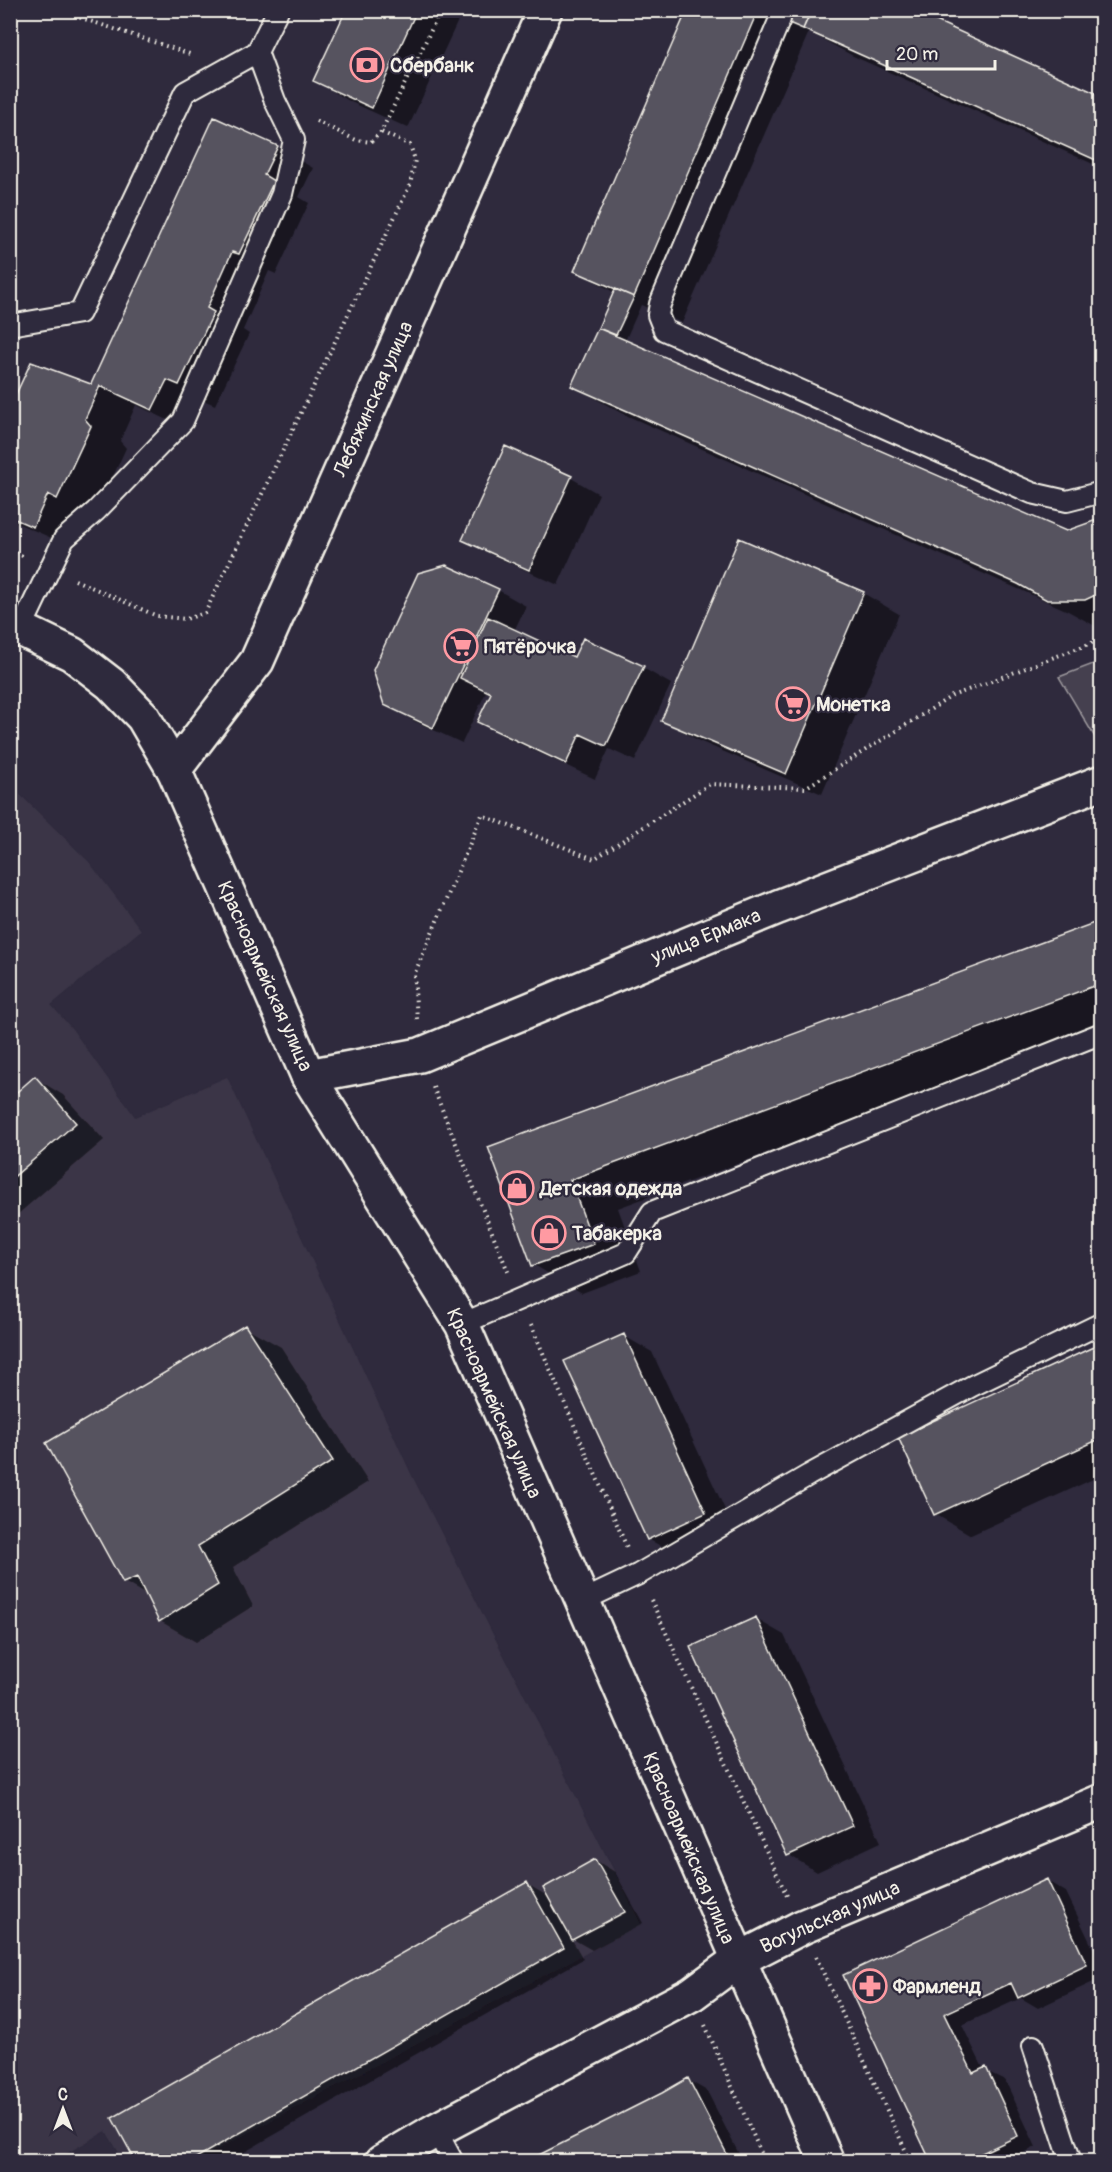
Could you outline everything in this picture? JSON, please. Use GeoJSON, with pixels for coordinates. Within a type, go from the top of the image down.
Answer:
{"type":"FeatureCollection","features":[{"type":"Feature","properties":{"kind":"street","name":"Лебяжинская улица"},"geometry":{"type":"LineString","coordinates":[[174,770],[257,661],[545,10]]}},
{"type":"Feature","properties":{"kind":"street","name":"Красноармейская улица"},"geometry":{"type":"LineString","coordinates":[[16,626],[72,654],[111,684],[143,717],[174,770],[308,1076],[462,1324],[827,2162]]}},
{"type":"Feature","properties":{"kind":"street","name":"улица Ермака"},"geometry":{"type":"LineString","coordinates":[[308,1076],[420,1055],[778,907],[1101,782]]}},
{"type":"Feature","properties":{"kind":"street","name":"Вогульская улица"},"geometry":{"type":"LineString","coordinates":[[382,2162],[436,2130],[692,1994],[738,1960],[802,1927],[1101,1801]]}},
{"type":"Feature","properties":{"kind":"lane"},"geometry":{"type":"LineString","coordinates":[[10,325],[80,314],[185,92],[257,52],[278,10]]}},
{"type":"Feature","properties":{"kind":"lane"},"geometry":{"type":"LineString","coordinates":[[780,19],[660,304],[658,315],[664,330],[1032,493],[1067,501],[1101,492]]}},
{"type":"Feature","properties":{"kind":"lane"},"geometry":{"type":"LineString","coordinates":[[16,626],[64,539],[96,511],[183,421],[282,194],[294,140],[275,101],[257,52]]}},
{"type":"Feature","properties":{"kind":"lane"},"geometry":{"type":"LineString","coordinates":[[462,1324],[626,1253],[652,1212],[1101,1033]]}},
{"type":"Feature","properties":{"kind":"lane"},"geometry":{"type":"LineString","coordinates":[[582,1601],[639,1574],[809,1475],[972,1386],[1101,1323]]}},
{"type":"Feature","properties":{"kind":"lane"},"geometry":{"type":"LineString","coordinates":[[1033,2046],[1071,2162]]}},
{"type":"Feature","properties":{"kind":"lane"},"geometry":{"type":"LineString","coordinates":[[436,2130],[453,2162]]}},
{"type":"Feature","properties":{"kind":"path"},"geometry":{"type":"LineString","coordinates":[[57,10],[231,68]]}},
{"type":"Feature","properties":{"kind":"path"},"geometry":{"type":"LineString","coordinates":[[275,101],[356,140],[371,142],[381,132],[441,10]]}},
{"type":"Feature","properties":{"kind":"path"},"geometry":{"type":"LineString","coordinates":[[10,551],[157,616],[186,620],[205,614],[410,185],[415,159],[410,145],[381,132]]}},
{"type":"Feature","properties":{"kind":"path"},"geometry":{"type":"LineString","coordinates":[[911,2162],[639,1574],[519,1299],[420,1055],[414,975],[482,815],[594,859],[710,784],[805,788],[952,696],[1101,639]]}},
{"type":"Feature","properties":{"kind":"path"},"geometry":{"type":"LineString","coordinates":[[692,1994],[765,2162]]}},
{"type":"Feature","properties":{"kind":"shaded area"},"geometry":{"type":"Polygon","coordinates":[[[1101,661],[1102,743],[1099,744],[1059,677],[1101,661]]]}},
{"type":"Feature","properties":{"kind":"shaded area"},"geometry":{"type":"Polygon","coordinates":[[[10,785],[89,862],[141,930],[51,1005],[72,1029],[135,1117],[227,1077],[412,1476],[641,1924],[196,2161],[124,2161],[106,2131],[53,2161],[11,2161],[10,785]]]}},
{"type":"Feature","properties":{"kind":"building"},"geometry":{"type":"Polygon","coordinates":[[[346,10],[417,10],[372,108],[313,81],[346,10]]]}},
{"type":"Feature","properties":{"kind":"building"},"geometry":{"type":"Polygon","coordinates":[[[687,10],[758,10],[634,297],[574,271],[687,10]]]}},
{"type":"Feature","properties":{"kind":"building"},"geometry":{"type":"Polygon","coordinates":[[[758,10],[797,10],[809,16],[803,29],[758,10]]]}},
{"type":"Feature","properties":{"kind":"building"},"geometry":{"type":"Polygon","coordinates":[[[811,10],[912,10],[1102,96],[1102,154],[1098,161],[803,29],[811,10]]]}},
{"type":"Feature","properties":{"kind":"building"},"geometry":{"type":"Polygon","coordinates":[[[214,117],[278,146],[264,175],[274,181],[239,254],[232,252],[207,308],[214,312],[179,385],[167,380],[152,410],[100,386],[85,419],[91,426],[57,499],[48,494],[33,527],[10,517],[10,407],[31,362],[91,384],[214,117]]]}},
{"type":"Feature","properties":{"kind":"building"},"geometry":{"type":"Polygon","coordinates":[[[615,289],[634,297],[616,335],[598,328],[615,289]]]}},
{"type":"Feature","properties":{"kind":"building"},"geometry":{"type":"Polygon","coordinates":[[[598,328],[1066,531],[1102,518],[1102,592],[1085,600],[1047,600],[1018,584],[571,386],[598,328]]]}},
{"type":"Feature","properties":{"kind":"building"},"geometry":{"type":"Polygon","coordinates":[[[505,446],[572,476],[529,570],[462,540],[505,446]]]}},
{"type":"Feature","properties":{"kind":"building"},"geometry":{"type":"Polygon","coordinates":[[[739,538],[864,592],[786,774],[661,721],[739,538]]]}},
{"type":"Feature","properties":{"kind":"building"},"geometry":{"type":"Polygon","coordinates":[[[446,565],[499,589],[433,728],[384,705],[373,670],[418,573],[446,565]]]}},
{"type":"Feature","properties":{"kind":"building"},"geometry":{"type":"Polygon","coordinates":[[[488,617],[574,657],[583,638],[644,666],[606,746],[580,734],[566,764],[477,722],[491,693],[460,678],[488,617]]]}},
{"type":"Feature","properties":{"kind":"building"},"geometry":{"type":"Polygon","coordinates":[[[1102,920],[1102,983],[570,1180],[594,1244],[532,1266],[488,1147],[1102,920]]]}},
{"type":"Feature","properties":{"kind":"building"},"geometry":{"type":"Polygon","coordinates":[[[35,1076],[76,1123],[10,1180],[10,1098],[35,1076]]]}},
{"type":"Feature","properties":{"kind":"building"},"geometry":{"type":"Polygon","coordinates":[[[245,1325],[333,1461],[198,1546],[218,1585],[159,1622],[137,1577],[123,1583],[46,1443],[245,1325]]]}},
{"type":"Feature","properties":{"kind":"building"},"geometry":{"type":"Polygon","coordinates":[[[624,1334],[706,1513],[647,1540],[564,1361],[624,1334]]]}},
{"type":"Feature","properties":{"kind":"building"},"geometry":{"type":"Polygon","coordinates":[[[1102,1343],[1102,1438],[934,1515],[898,1437],[1102,1343]]]}},
{"type":"Feature","properties":{"kind":"building"},"geometry":{"type":"Polygon","coordinates":[[[756,1617],[853,1826],[787,1856],[690,1647],[756,1617]]]}},
{"type":"Feature","properties":{"kind":"building"},"geometry":{"type":"Polygon","coordinates":[[[595,1859],[625,1912],[572,1940],[543,1888],[595,1859]]]}},
{"type":"Feature","properties":{"kind":"building"},"geometry":{"type":"Polygon","coordinates":[[[1047,1879],[1087,1965],[1018,1998],[1011,1983],[944,2014],[973,2073],[986,2067],[1018,2136],[963,2162],[931,2162],[843,1975],[1047,1879]]]}},
{"type":"Feature","properties":{"kind":"building"},"geometry":{"type":"Polygon","coordinates":[[[527,1882],[564,1948],[189,2162],[136,2162],[112,2118],[527,1882]]]}},
{"type":"Feature","properties":{"kind":"building"},"geometry":{"type":"Polygon","coordinates":[[[688,2078],[731,2162],[525,2162],[662,2093],[688,2078]]]}},
{"type":"Feature","properties":{"kind":"place","name":"Сбербанк"},"geometry":{"type":"Point","coordinates":[367,65]}},
{"type":"Feature","properties":{"kind":"place","name":"Пятёрочка"},"geometry":{"type":"Point","coordinates":[461,646]}},
{"type":"Feature","properties":{"kind":"place","name":"Монетка"},"geometry":{"type":"Point","coordinates":[793,704]}},
{"type":"Feature","properties":{"kind":"place","name":"Детская одежда"},"geometry":{"type":"Point","coordinates":[517,1188]}},
{"type":"Feature","properties":{"kind":"place","name":"Табакерка"},"geometry":{"type":"Point","coordinates":[549,1233]}},
{"type":"Feature","properties":{"kind":"place","name":"Фармленд"},"geometry":{"type":"Point","coordinates":[870,1986]}}]}
